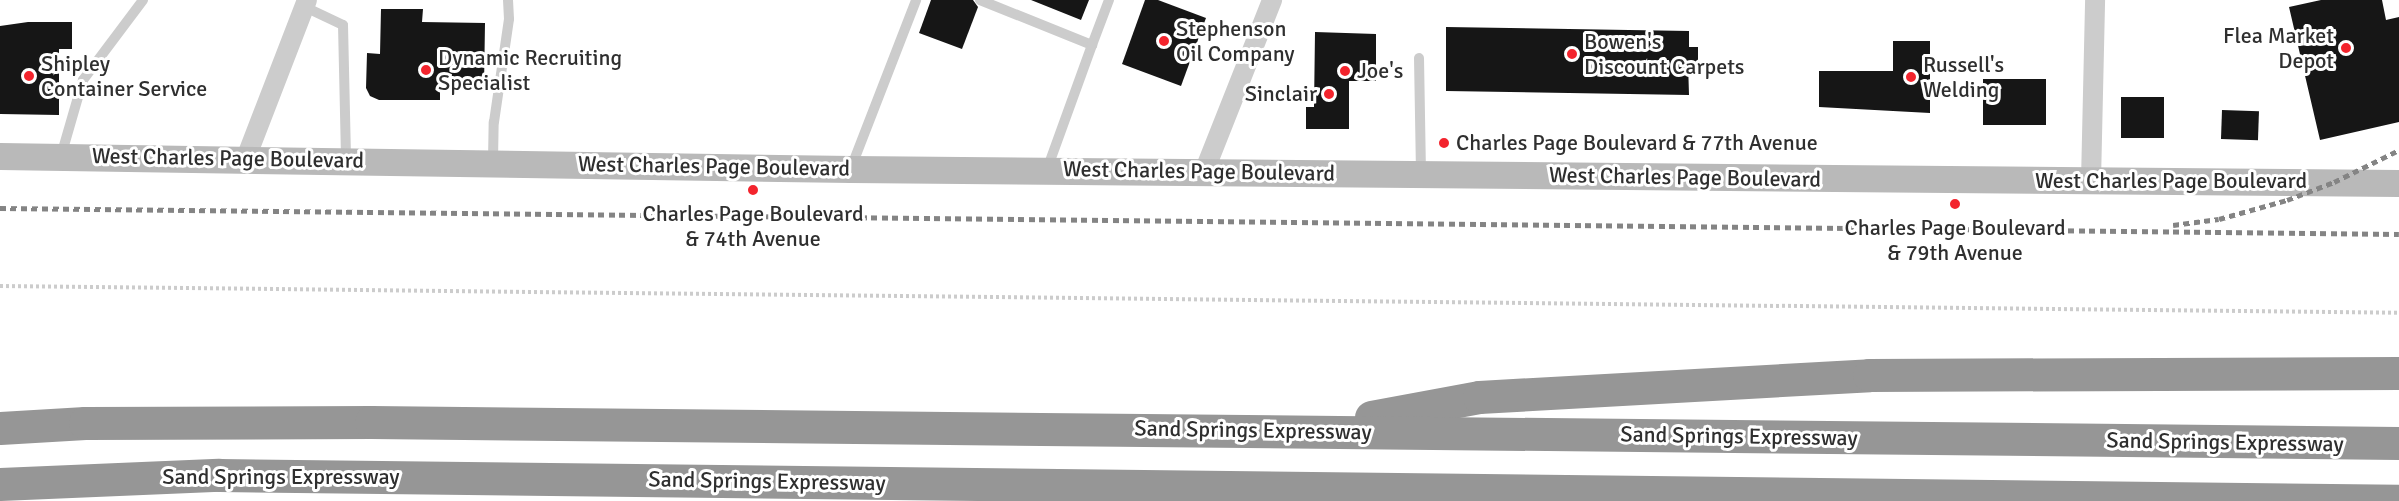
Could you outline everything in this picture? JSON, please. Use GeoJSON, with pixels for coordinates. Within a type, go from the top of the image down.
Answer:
{"type":"FeatureCollection","features":[{"type":"Feature","properties":{"kind":"highway"},"geometry":{"type":"LineString","coordinates":[[1298,430],[1479,397],[1869,375],[2399,373]]}},
{"type":"Feature","properties":{"kind":"highway","name":"Sand Springs Expressway"},"geometry":{"type":"LineString","coordinates":[[0,428],[85,423],[292,422],[1298,430],[2399,443]]}},
{"type":"Feature","properties":{"kind":"highway","name":"Sand Springs Expressway"},"geometry":{"type":"LineString","coordinates":[[0,484],[219,476],[2399,501]]}},
{"type":"Feature","properties":{"kind":"highway"},"geometry":{"type":"LineString","coordinates":[[1315,487],[1361,501]]}},
{"type":"Feature","properties":{"kind":"main road","name":"West Charles Page Boulevard"},"geometry":{"type":"LineString","coordinates":[[0,156],[493,161],[851,169],[2399,183]]}},
{"type":"Feature","properties":{"kind":"street"},"geometry":{"type":"LineString","coordinates":[[1204,172],[1272,0]]}},
{"type":"Feature","properties":{"kind":"street"},"geometry":{"type":"LineString","coordinates":[[2091,181],[2096,0]]}},
{"type":"Feature","properties":{"kind":"street"},"geometry":{"type":"LineString","coordinates":[[246,158],[306,4]]}},
{"type":"Feature","properties":{"kind":"lane"},"geometry":{"type":"LineString","coordinates":[[61,156],[83,80],[143,0]]}},
{"type":"Feature","properties":{"kind":"lane"},"geometry":{"type":"LineString","coordinates":[[493,161],[494,122],[509,19],[508,0]]}},
{"type":"Feature","properties":{"kind":"lane"},"geometry":{"type":"LineString","coordinates":[[851,169],[916,0]]}},
{"type":"Feature","properties":{"kind":"lane"},"geometry":{"type":"LineString","coordinates":[[980,0],[1092,45]]}},
{"type":"Feature","properties":{"kind":"lane"},"geometry":{"type":"LineString","coordinates":[[1047,169],[1109,0]]}},
{"type":"Feature","properties":{"kind":"lane"},"geometry":{"type":"LineString","coordinates":[[306,4],[343,25],[346,160]]}},
{"type":"Feature","properties":{"kind":"lane"},"geometry":{"type":"LineString","coordinates":[[1419,58],[1420,174]]}},
{"type":"Feature","properties":{"kind":"path"},"geometry":{"type":"LineString","coordinates":[[0,286],[2399,313]]}},
{"type":"Feature","properties":{"kind":"building"},"geometry":{"type":"Polygon","coordinates":[[[931,0],[973,0],[978,7],[962,49],[919,33],[931,0]]]}},
{"type":"Feature","properties":{"kind":"building"},"geometry":{"type":"Polygon","coordinates":[[[1031,0],[1089,0],[1081,20],[1031,0]]]}},
{"type":"Feature","properties":{"kind":"building","name":"Stephenson Oil Company"},"geometry":{"type":"Polygon","coordinates":[[[1145,0],[1158,0],[1206,18],[1181,86],[1122,64],[1145,0]]]}},
{"type":"Feature","properties":{"kind":"building","name":"Flea Market Depot"},"geometry":{"type":"Polygon","coordinates":[[[2321,0],[2382,0],[2386,20],[2399,17],[2399,122],[2320,140],[2289,7],[2321,0]]]}},
{"type":"Feature","properties":{"kind":"building","name":"Dynamic Recruiting Specialist"},"geometry":{"type":"Polygon","coordinates":[[[381,9],[423,9],[422,22],[485,23],[484,87],[440,87],[440,100],[379,100],[370,96],[366,88],[367,53],[380,54],[381,9]]]}},
{"type":"Feature","properties":{"kind":"building","name":"Shipley Container Service"},"geometry":{"type":"Polygon","coordinates":[[[28,22],[72,22],[72,49],[59,49],[59,115],[0,114],[0,26],[28,22]]]}},
{"type":"Feature","properties":{"kind":"building","name":"Bowen's Discount Carpets"},"geometry":{"type":"Polygon","coordinates":[[[1446,27],[1689,31],[1689,47],[1698,47],[1698,62],[1688,62],[1689,95],[1446,91],[1446,27]]]}},
{"type":"Feature","properties":{"kind":"building"},"geometry":{"type":"Polygon","coordinates":[[[1315,32],[1376,34],[1376,81],[1349,81],[1349,129],[1306,129],[1306,107],[1314,107],[1315,32]]]}},
{"type":"Feature","properties":{"kind":"building"},"geometry":{"type":"Polygon","coordinates":[[[1893,41],[1930,41],[1930,113],[1819,107],[1819,71],[1893,71],[1893,41]]]}},
{"type":"Feature","properties":{"kind":"building"},"geometry":{"type":"Polygon","coordinates":[[[1983,79],[2046,79],[2046,125],[1983,125],[1983,79]]]}},
{"type":"Feature","properties":{"kind":"building"},"geometry":{"type":"Polygon","coordinates":[[[2121,97],[2164,97],[2164,138],[2121,138],[2121,97]]]}},
{"type":"Feature","properties":{"kind":"building"},"geometry":{"type":"Polygon","coordinates":[[[2222,110],[2259,111],[2258,140],[2221,139],[2222,110]]]}},
{"type":"Feature","properties":{"kind":"railway"},"geometry":{"type":"LineString","coordinates":[[2173,225],[2219,219],[2287,200],[2334,182],[2399,150]]}},
{"type":"Feature","properties":{"kind":"railway"},"geometry":{"type":"LineString","coordinates":[[0,208],[2399,234]]}},
{"type":"Feature","properties":{"kind":"place","name":"Stephenson Oil Company"},"geometry":{"type":"Point","coordinates":[1164,41]}},
{"type":"Feature","properties":{"kind":"place","name":"Flea Market Depot"},"geometry":{"type":"Point","coordinates":[2346,48]}},
{"type":"Feature","properties":{"kind":"place","name":"Bowen's Discount Carpets"},"geometry":{"type":"Point","coordinates":[1572,54]}},
{"type":"Feature","properties":{"kind":"place","name":"Dynamic Recruiting Specialist"},"geometry":{"type":"Point","coordinates":[426,70]}},
{"type":"Feature","properties":{"kind":"place","name":"Joe's"},"geometry":{"type":"Point","coordinates":[1345,71]}},
{"type":"Feature","properties":{"kind":"place","name":"Shipley Container Service"},"geometry":{"type":"Point","coordinates":[29,76]}},
{"type":"Feature","properties":{"kind":"place","name":"Russell's Welding"},"geometry":{"type":"Point","coordinates":[1911,77]}},
{"type":"Feature","properties":{"kind":"place","name":"Sinclair"},"geometry":{"type":"Point","coordinates":[1329,94]}},
{"type":"Feature","properties":{"kind":"place","name":"Charles Page Boulevard & 77th Avenue"},"geometry":{"type":"Point","coordinates":[1444,143]}},
{"type":"Feature","properties":{"kind":"place","name":"Charles Page Boulevard & 74th Avenue"},"geometry":{"type":"Point","coordinates":[753,190]}},
{"type":"Feature","properties":{"kind":"place","name":"Charles Page Boulevard & 79th Avenue"},"geometry":{"type":"Point","coordinates":[1955,204]}}]}
